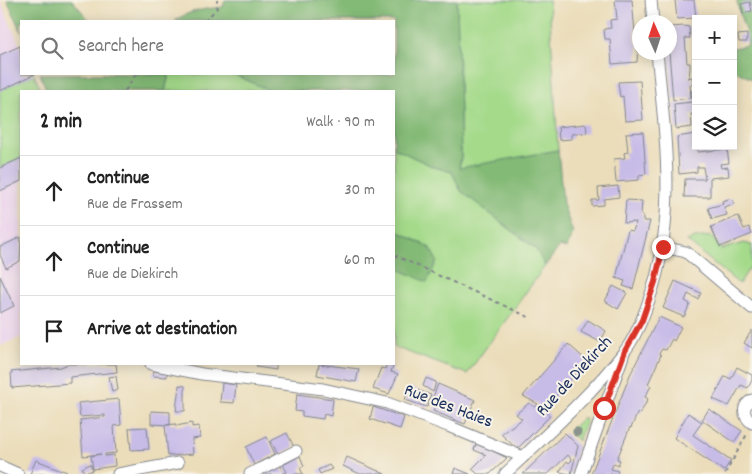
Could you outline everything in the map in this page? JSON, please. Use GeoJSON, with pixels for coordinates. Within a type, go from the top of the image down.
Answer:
{"type":"FeatureCollection","features":[{"type":"Feature","properties":{"kind":"street"},"geometry":{"type":"LineString","coordinates":[[651,0],[653,15]]}},
{"type":"Feature","properties":{"kind":"street","name":"Rue de Diekirch"},"geometry":{"type":"LineString","coordinates":[[505,474],[586,394],[625,351],[642,320],[655,282],[667,223],[666,147],[657,60]]}},
{"type":"Feature","properties":{"kind":"street"},"geometry":{"type":"LineString","coordinates":[[663,247],[686,252],[752,308]]}},
{"type":"Feature","properties":{"kind":"street"},"geometry":{"type":"LineString","coordinates":[[581,474],[625,351]]}},
{"type":"Feature","properties":{"kind":"street","name":"Rue des Haies"},"geometry":{"type":"LineString","coordinates":[[156,365],[212,376],[323,389],[387,403],[523,457]]}},
{"type":"Feature","properties":{"kind":"street"},"geometry":{"type":"LineString","coordinates":[[586,394],[604,408]]}},
{"type":"Feature","properties":{"kind":"street"},"geometry":{"type":"LineString","coordinates":[[750,428],[744,410],[747,402],[752,400]]}},
{"type":"Feature","properties":{"kind":"street"},"geometry":{"type":"LineString","coordinates":[[250,474],[296,451]]}},
{"type":"Feature","properties":{"kind":"street"},"geometry":{"type":"LineString","coordinates":[[118,474],[178,463]]}},
{"type":"Feature","properties":{"kind":"street"},"geometry":{"type":"LineString","coordinates":[[0,466],[18,474]]}},
{"type":"Feature","properties":{"kind":"path"},"geometry":{"type":"LineString","coordinates":[[206,20],[217,8],[217,0]]}},
{"type":"Feature","properties":{"kind":"path"},"geometry":{"type":"LineString","coordinates":[[126,90],[135,75]]}},
{"type":"Feature","properties":{"kind":"path"},"geometry":{"type":"LineString","coordinates":[[395,255],[531,318]]}},
{"type":"Feature","properties":{"kind":"path"},"geometry":{"type":"LineString","coordinates":[[725,474],[750,428]]}},
{"type":"Feature","properties":{"kind":"shaded area"},"geometry":{"type":"Polygon","coordinates":[[[0,0],[20,46],[20,75],[33,75],[41,90],[20,90],[20,337],[0,346],[0,0]]]}},
{"type":"Feature","properties":{"kind":"green space"},"geometry":{"type":"Polygon","coordinates":[[[7,0],[72,0],[89,20],[20,20],[20,30],[7,0]]]}},
{"type":"Feature","properties":{"kind":"green space"},"geometry":{"type":"Polygon","coordinates":[[[225,0],[457,0],[461,157],[459,168],[558,150],[563,204],[573,233],[566,248],[560,246],[545,266],[536,249],[461,191],[452,172],[434,167],[395,148],[395,90],[269,90],[235,75],[395,75],[395,20],[176,20],[192,12],[223,7],[225,0]]]}},
{"type":"Feature","properties":{"kind":"green space"},"geometry":{"type":"Polygon","coordinates":[[[457,0],[549,0],[558,150],[459,169],[461,157],[457,0]]]}},
{"type":"Feature","properties":{"kind":"green space"},"geometry":{"type":"Polygon","coordinates":[[[737,0],[752,0],[752,79],[737,72],[737,47],[748,45],[737,0]]]}},
{"type":"Feature","properties":{"kind":"green space"},"geometry":{"type":"Polygon","coordinates":[[[32,75],[34,75],[41,90],[20,90],[20,158],[0,168],[0,91],[32,75]]]}},
{"type":"Feature","properties":{"kind":"green space"},"geometry":{"type":"Polygon","coordinates":[[[40,75],[169,75],[165,90],[47,90],[40,75]]]}},
{"type":"Feature","properties":{"kind":"green space"},"geometry":{"type":"Polygon","coordinates":[[[169,75],[235,75],[269,90],[165,90],[169,75]]]}},
{"type":"Feature","properties":{"kind":"green space"},"geometry":{"type":"Polygon","coordinates":[[[395,148],[434,167],[452,172],[461,191],[536,249],[545,266],[467,374],[395,347],[395,267],[427,281],[430,248],[395,230],[395,148]]]}},
{"type":"Feature","properties":{"kind":"green space"},"geometry":{"type":"Polygon","coordinates":[[[395,230],[430,248],[437,261],[427,282],[395,267],[395,230]]]}},
{"type":"Feature","properties":{"kind":"green space"},"geometry":{"type":"Polygon","coordinates":[[[711,236],[721,249],[744,243],[752,245],[752,264],[739,284],[687,241],[711,236]]]}},
{"type":"Feature","properties":{"kind":"green space"},"geometry":{"type":"Polygon","coordinates":[[[582,418],[585,418],[586,421],[578,441],[569,431],[582,418]]]}},
{"type":"Feature","properties":{"kind":"building"},"geometry":{"type":"Polygon","coordinates":[[[615,0],[632,0],[632,60],[637,60],[637,62],[612,64],[610,39],[605,39],[604,29],[611,28],[610,20],[617,19],[615,0]]]}},
{"type":"Feature","properties":{"kind":"building"},"geometry":{"type":"Polygon","coordinates":[[[675,0],[694,0],[696,15],[692,15],[692,18],[677,19],[675,0]]]}},
{"type":"Feature","properties":{"kind":"building"},"geometry":{"type":"Polygon","coordinates":[[[750,2],[752,11],[743,13],[741,4],[750,2]]]}},
{"type":"Feature","properties":{"kind":"building"},"geometry":{"type":"Polygon","coordinates":[[[677,26],[689,27],[690,38],[685,38],[687,63],[690,63],[689,77],[687,78],[692,77],[692,84],[690,85],[691,98],[673,100],[670,60],[677,60],[677,26]]]}},
{"type":"Feature","properties":{"kind":"building"},"geometry":{"type":"Polygon","coordinates":[[[747,34],[747,42],[739,42],[738,35],[747,34]]]}},
{"type":"Feature","properties":{"kind":"building"},"geometry":{"type":"Polygon","coordinates":[[[20,46],[20,75],[33,75],[0,91],[0,55],[20,46]]]}},
{"type":"Feature","properties":{"kind":"building"},"geometry":{"type":"Polygon","coordinates":[[[640,81],[643,120],[625,121],[623,96],[620,97],[618,82],[640,81]]]}},
{"type":"Feature","properties":{"kind":"building"},"geometry":{"type":"Polygon","coordinates":[[[692,102],[692,127],[676,129],[674,104],[692,102]]]}},
{"type":"Feature","properties":{"kind":"building"},"geometry":{"type":"Polygon","coordinates":[[[586,124],[587,133],[572,134],[572,139],[559,140],[558,127],[586,124]]]}},
{"type":"Feature","properties":{"kind":"building"},"geometry":{"type":"Polygon","coordinates":[[[643,132],[646,174],[639,175],[639,180],[616,182],[614,159],[625,158],[624,153],[628,152],[626,133],[643,132]]]}},
{"type":"Feature","properties":{"kind":"building"},"geometry":{"type":"Polygon","coordinates":[[[692,134],[692,150],[698,150],[698,152],[727,150],[729,163],[720,164],[721,168],[728,167],[729,176],[710,178],[710,197],[684,197],[685,179],[705,179],[703,167],[697,167],[697,172],[679,174],[677,137],[692,134]]]}},
{"type":"Feature","properties":{"kind":"building"},"geometry":{"type":"Polygon","coordinates":[[[20,158],[20,181],[0,191],[0,168],[20,158]]]}},
{"type":"Feature","properties":{"kind":"building"},"geometry":{"type":"Polygon","coordinates":[[[618,186],[619,197],[604,199],[604,205],[592,206],[592,200],[599,200],[598,188],[618,186]]]}},
{"type":"Feature","properties":{"kind":"building"},"geometry":{"type":"Polygon","coordinates":[[[732,198],[734,204],[724,207],[727,215],[712,219],[708,208],[723,204],[722,201],[732,198]]]}},
{"type":"Feature","properties":{"kind":"building"},"geometry":{"type":"Polygon","coordinates":[[[626,200],[642,201],[641,215],[643,215],[643,221],[650,221],[633,289],[623,286],[625,281],[616,278],[628,230],[633,231],[636,222],[624,223],[626,200]]]}},
{"type":"Feature","properties":{"kind":"building"},"geometry":{"type":"Polygon","coordinates":[[[738,216],[744,229],[749,227],[752,234],[720,247],[711,227],[738,216]]]}},
{"type":"Feature","properties":{"kind":"building"},"geometry":{"type":"Polygon","coordinates":[[[20,237],[20,261],[6,268],[0,255],[0,247],[20,237]]]}},
{"type":"Feature","properties":{"kind":"building"},"geometry":{"type":"Polygon","coordinates":[[[0,276],[14,306],[0,313],[0,276]]]}},
{"type":"Feature","properties":{"kind":"building"},"geometry":{"type":"Polygon","coordinates":[[[675,281],[701,293],[698,299],[688,294],[685,301],[690,304],[684,317],[663,308],[675,281]]]}},
{"type":"Feature","properties":{"kind":"building"},"geometry":{"type":"Polygon","coordinates":[[[613,286],[627,293],[618,309],[605,301],[613,286]]]}},
{"type":"Feature","properties":{"kind":"building"},"geometry":{"type":"Polygon","coordinates":[[[659,317],[681,327],[674,341],[672,339],[666,350],[662,349],[659,354],[661,355],[648,384],[651,386],[645,397],[648,399],[630,427],[617,459],[620,460],[618,465],[614,463],[611,469],[618,471],[617,474],[591,474],[630,375],[659,317]]]}},
{"type":"Feature","properties":{"kind":"building"},"geometry":{"type":"Polygon","coordinates":[[[588,320],[606,331],[600,342],[581,332],[588,320]]]}},
{"type":"Feature","properties":{"kind":"building"},"geometry":{"type":"Polygon","coordinates":[[[752,330],[752,348],[744,343],[752,330]]]}},
{"type":"Feature","properties":{"kind":"building"},"geometry":{"type":"Polygon","coordinates":[[[568,344],[587,361],[544,409],[550,416],[517,449],[501,434],[522,419],[516,414],[529,403],[535,407],[538,404],[523,396],[568,344]]]}},
{"type":"Feature","properties":{"kind":"building"},"geometry":{"type":"Polygon","coordinates":[[[66,365],[116,365],[117,372],[70,377],[70,383],[12,388],[11,372],[66,365]]]}},
{"type":"Feature","properties":{"kind":"building"},"geometry":{"type":"Polygon","coordinates":[[[257,365],[276,365],[276,370],[256,367],[257,365]]]}},
{"type":"Feature","properties":{"kind":"building"},"geometry":{"type":"Polygon","coordinates":[[[319,365],[359,369],[356,382],[317,375],[319,365]]]}},
{"type":"Feature","properties":{"kind":"building"},"geometry":{"type":"Polygon","coordinates":[[[387,365],[393,366],[391,372],[398,374],[389,394],[373,389],[381,368],[385,369],[387,365]]]}},
{"type":"Feature","properties":{"kind":"building"},"geometry":{"type":"Polygon","coordinates":[[[737,367],[752,375],[748,388],[741,385],[729,406],[713,399],[725,376],[731,379],[737,367]]]}},
{"type":"Feature","properties":{"kind":"building"},"geometry":{"type":"Polygon","coordinates":[[[153,371],[167,372],[167,377],[153,376],[153,371]]]}},
{"type":"Feature","properties":{"kind":"building"},"geometry":{"type":"Polygon","coordinates":[[[116,376],[118,390],[112,392],[109,377],[116,376]]]}},
{"type":"Feature","properties":{"kind":"building"},"geometry":{"type":"Polygon","coordinates":[[[426,378],[436,382],[433,392],[423,386],[426,378]]]}},
{"type":"Feature","properties":{"kind":"building"},"geometry":{"type":"Polygon","coordinates":[[[222,383],[236,385],[234,403],[220,402],[222,383]]]}},
{"type":"Feature","properties":{"kind":"building"},"geometry":{"type":"Polygon","coordinates":[[[438,384],[475,400],[465,424],[433,411],[438,399],[433,397],[438,384]]]}},
{"type":"Feature","properties":{"kind":"building"},"geometry":{"type":"Polygon","coordinates":[[[179,385],[185,386],[185,411],[176,411],[179,385]]]}},
{"type":"Feature","properties":{"kind":"building"},"geometry":{"type":"Polygon","coordinates":[[[409,387],[431,395],[427,407],[405,400],[409,387]]]}},
{"type":"Feature","properties":{"kind":"building"},"geometry":{"type":"Polygon","coordinates":[[[297,394],[333,399],[331,416],[324,414],[323,419],[302,416],[302,412],[295,411],[297,394]]]}},
{"type":"Feature","properties":{"kind":"building"},"geometry":{"type":"Polygon","coordinates":[[[119,399],[121,425],[114,426],[116,453],[105,454],[105,456],[114,455],[115,466],[93,469],[91,456],[101,454],[83,456],[80,420],[105,417],[105,415],[80,417],[78,403],[119,399]]]}},
{"type":"Feature","properties":{"kind":"building"},"geometry":{"type":"Polygon","coordinates":[[[373,407],[404,417],[400,429],[370,419],[373,407]]]}},
{"type":"Feature","properties":{"kind":"building"},"geometry":{"type":"Polygon","coordinates":[[[709,409],[742,431],[734,442],[702,420],[709,409]]]}},
{"type":"Feature","properties":{"kind":"building"},"geometry":{"type":"Polygon","coordinates":[[[151,411],[170,412],[170,425],[151,424],[151,411]]]}},
{"type":"Feature","properties":{"kind":"building"},"geometry":{"type":"Polygon","coordinates":[[[688,413],[702,422],[693,435],[731,460],[724,471],[674,438],[688,413]]]}},
{"type":"Feature","properties":{"kind":"building"},"geometry":{"type":"Polygon","coordinates":[[[192,423],[192,427],[199,426],[200,438],[192,439],[193,454],[168,456],[165,425],[176,424],[176,426],[192,423]]]}},
{"type":"Feature","properties":{"kind":"building"},"geometry":{"type":"Polygon","coordinates":[[[147,427],[149,449],[131,450],[129,428],[147,427]]]}},
{"type":"Feature","properties":{"kind":"building"},"geometry":{"type":"Polygon","coordinates":[[[287,433],[294,447],[278,455],[271,441],[287,433]]]}},
{"type":"Feature","properties":{"kind":"building"},"geometry":{"type":"Polygon","coordinates":[[[565,433],[578,446],[571,474],[559,472],[567,461],[569,463],[572,460],[568,455],[548,474],[523,474],[565,433]]]}},
{"type":"Feature","properties":{"kind":"building"},"geometry":{"type":"Polygon","coordinates":[[[267,437],[275,454],[254,465],[246,447],[267,437]]]}},
{"type":"Feature","properties":{"kind":"building"},"geometry":{"type":"Polygon","coordinates":[[[476,444],[507,458],[490,474],[478,474],[472,469],[486,455],[474,450],[476,444]]]}},
{"type":"Feature","properties":{"kind":"building"},"geometry":{"type":"Polygon","coordinates":[[[300,456],[304,466],[300,468],[303,474],[284,474],[287,472],[283,465],[300,456]]]}},
{"type":"Feature","properties":{"kind":"building"},"geometry":{"type":"Polygon","coordinates":[[[347,457],[385,474],[360,474],[343,466],[347,457]]]}},
{"type":"Feature","properties":{"kind":"building"},"geometry":{"type":"Polygon","coordinates":[[[36,460],[67,472],[67,474],[30,474],[36,460]]]}},
{"type":"Feature","properties":{"kind":"building"},"geometry":{"type":"Polygon","coordinates":[[[90,464],[93,470],[85,473],[82,468],[90,464]]]}},
{"type":"Feature","properties":{"kind":"building"},"geometry":{"type":"Polygon","coordinates":[[[329,465],[332,469],[320,474],[318,470],[329,465]]]}},
{"type":"Feature","properties":{"kind":"building"},"geometry":{"type":"Polygon","coordinates":[[[280,466],[284,474],[263,474],[280,466]]]}},
{"type":"Feature","properties":{"kind":"building"},"geometry":{"type":"Polygon","coordinates":[[[455,468],[470,474],[453,474],[455,468]]]}},
{"type":"Feature","properties":{"kind":"route"},"geometry":{"type":"LineString","coordinates":[[604,408],[625,351],[642,320],[655,282],[663,247]]}}]}
